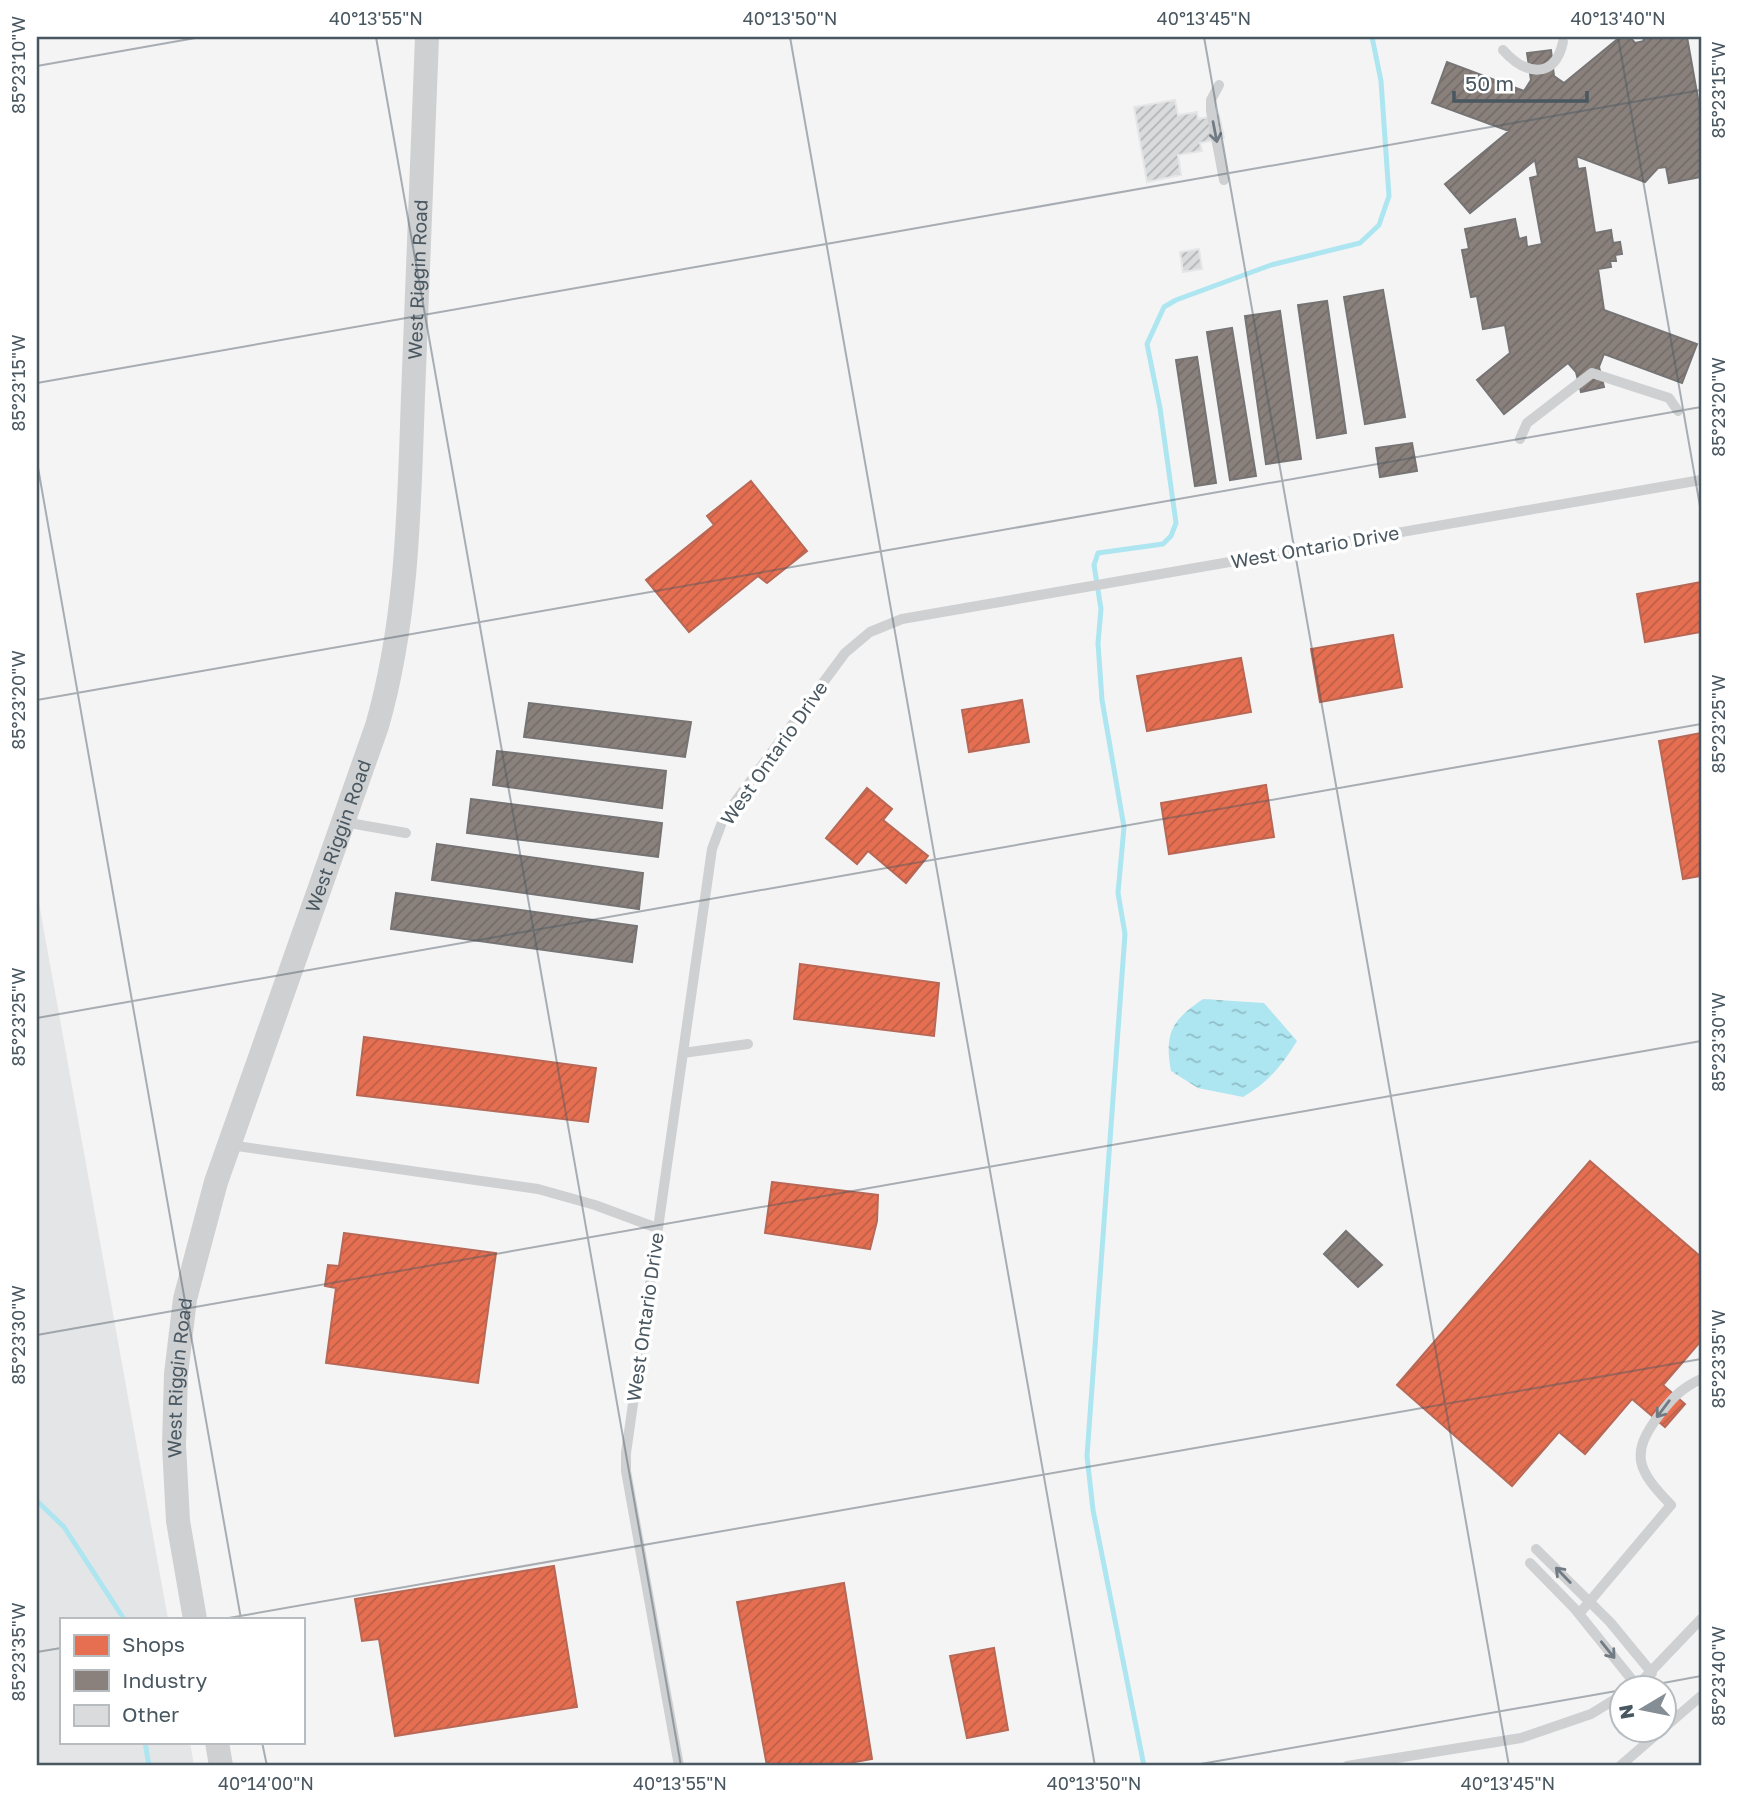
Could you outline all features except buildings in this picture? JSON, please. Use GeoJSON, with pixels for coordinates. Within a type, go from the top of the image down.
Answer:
{"type":"FeatureCollection","features":[{"type":"Feature","properties":{"kind":"street","name":"West Riggin Road"},"geometry":{"type":"LineString","coordinates":[[195,1618],[178,1521],[174,1445],[176,1374],[185,1299],[194,1259],[229,1145],[344,822],[390,680],[406,575],[427,37]]}},
{"type":"Feature","properties":{"kind":"street"},"geometry":{"type":"LineString","coordinates":[[217,1744],[221,1766]]}},
{"type":"Feature","properties":{"kind":"lane"},"geometry":{"type":"LineString","coordinates":[[1503,50],[1524,68],[1537,69],[1553,66],[1560,58],[1563,42]]}},
{"type":"Feature","properties":{"kind":"lane"},"geometry":{"type":"LineString","coordinates":[[1219,85],[1211,100],[1211,111],[1224,180]]}},
{"type":"Feature","properties":{"kind":"lane"},"geometry":{"type":"LineString","coordinates":[[1520,439],[1527,423],[1592,373],[1669,398],[1678,411]]}},
{"type":"Feature","properties":{"kind":"lane","name":"West Ontario Drive"},"geometry":{"type":"LineString","coordinates":[[679,1766],[626,1471],[628,1431],[712,849],[724,817],[845,653],[870,632],[902,620],[1701,480]]}},
{"type":"Feature","properties":{"kind":"lane"},"geometry":{"type":"LineString","coordinates":[[344,822],[406,833]]}},
{"type":"Feature","properties":{"kind":"lane"},"geometry":{"type":"LineString","coordinates":[[682,1053],[748,1044]]}},
{"type":"Feature","properties":{"kind":"lane"},"geometry":{"type":"LineString","coordinates":[[229,1145],[538,1189],[595,1205],[657,1228]]}},
{"type":"Feature","properties":{"kind":"lane"},"geometry":{"type":"LineString","coordinates":[[1579,1614],[1671,1505],[1644,1472],[1640,1452],[1644,1436],[1677,1391],[1701,1379]]}},
{"type":"Feature","properties":{"kind":"lane"},"geometry":{"type":"LineString","coordinates":[[1536,1549],[1610,1622],[1652,1673],[1701,1619]]}},
{"type":"Feature","properties":{"kind":"lane"},"geometry":{"type":"LineString","coordinates":[[1530,1563],[1579,1614],[1626,1674]]}},
{"type":"Feature","properties":{"kind":"lane"},"geometry":{"type":"LineString","coordinates":[[1620,1766],[1701,1696]]}},
{"type":"Feature","properties":{"kind":"lane"},"geometry":{"type":"LineString","coordinates":[[1347,1766],[1521,1738],[1591,1714],[1608,1704]]}},
{"type":"Feature","properties":{"kind":"shaded area"},"geometry":{"type":"Polygon","coordinates":[[[37,892],[168,1618],[60,1618],[60,1744],[190,1744],[194,1766],[37,1766],[37,892]]]}},
{"type":"Feature","properties":{"kind":"water"},"geometry":{"type":"Polygon","coordinates":[[[1203,999],[1264,1003],[1297,1041],[1274,1073],[1243,1097],[1198,1088],[1171,1071],[1169,1047],[1173,1029],[1184,1014],[1203,999]]]}},
{"type":"Feature","properties":{"kind":"waterway"},"geometry":{"type":"LineString","coordinates":[[1144,1766],[1093,1510],[1087,1456],[1125,934],[1118,893],[1124,827],[1102,700],[1098,643],[1101,609],[1094,565],[1098,553],[1163,544],[1171,536],[1176,523],[1160,408],[1147,344],[1164,307],[1176,300],[1271,265],[1360,243],[1379,225],[1389,196],[1381,81],[1372,37]]}},
{"type":"Feature","properties":{"kind":"waterway"},"geometry":{"type":"LineString","coordinates":[[37,1501],[64,1527],[123,1618]]}},
{"type":"Feature","properties":{"kind":"waterway"},"geometry":{"type":"LineString","coordinates":[[145,1744],[149,1766]]}}]}
